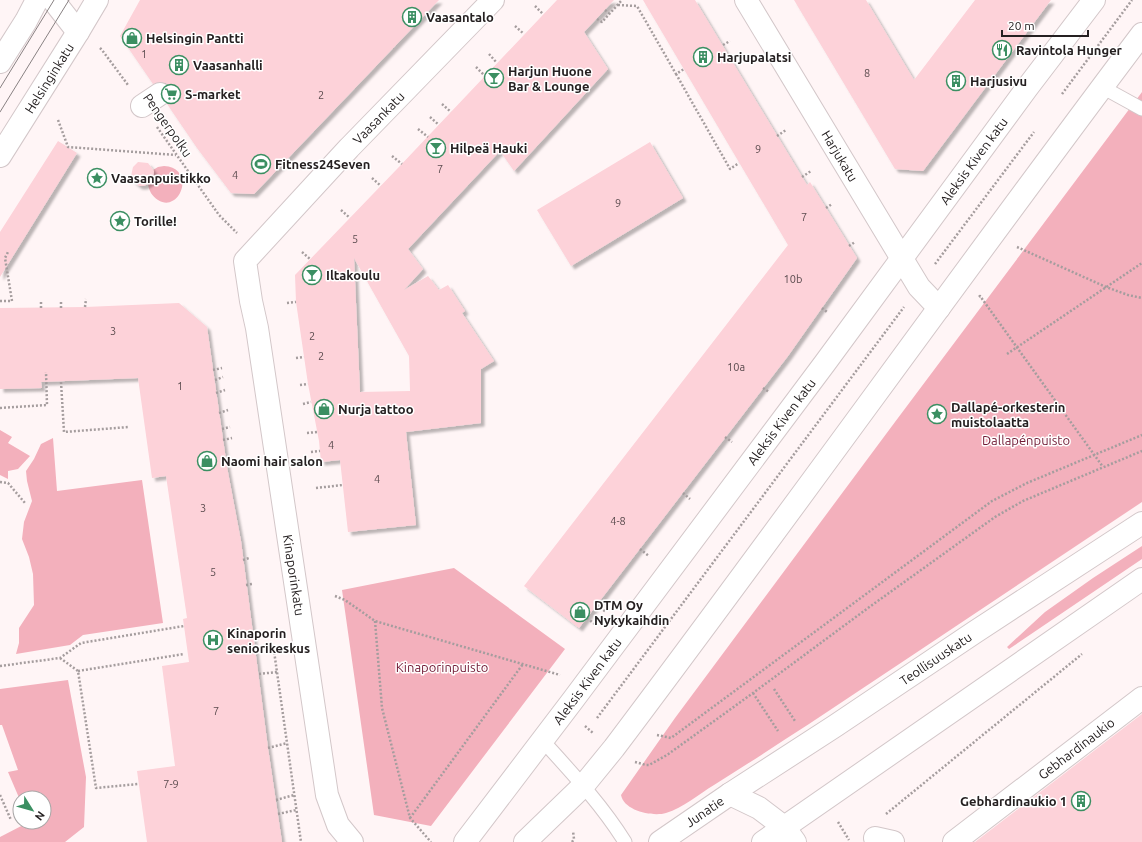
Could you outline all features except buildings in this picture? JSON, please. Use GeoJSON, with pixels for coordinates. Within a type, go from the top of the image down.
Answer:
{"type":"FeatureCollection","features":[{"type":"Feature","properties":{"kind":"street"},"geometry":{"type":"LineString","coordinates":[[0,62],[26,21],[37,0]]}},
{"type":"Feature","properties":{"kind":"street"},"geometry":{"type":"LineString","coordinates":[[53,0],[78,32]]}},
{"type":"Feature","properties":{"kind":"street","name":"Helsinginkatu"},"geometry":{"type":"LineString","coordinates":[[0,156],[97,0]]}},
{"type":"Feature","properties":{"kind":"street","name":"Vaasankatu"},"geometry":{"type":"LineString","coordinates":[[251,301],[245,261],[349,148],[493,0]]}},
{"type":"Feature","properties":{"kind":"street","name":"Harjukatu"},"geometry":{"type":"LineString","coordinates":[[746,0],[919,287],[938,308]]}},
{"type":"Feature","properties":{"kind":"street","name":"Aleksis Kiven katu"},"geometry":{"type":"LineString","coordinates":[[465,842],[565,712],[1094,0]]}},
{"type":"Feature","properties":{"kind":"street"},"geometry":{"type":"LineString","coordinates":[[525,842],[583,786],[614,748],[1142,34]]}},
{"type":"Feature","properties":{"kind":"street"},"geometry":{"type":"LineString","coordinates":[[142,106],[160,94]]}},
{"type":"Feature","properties":{"kind":"street","name":"Kinaporinkatu"},"geometry":{"type":"LineString","coordinates":[[251,301],[257,328],[328,794],[338,825],[352,842]]}},
{"type":"Feature","properties":{"kind":"street","name":"Teollisuuskatu"},"geometry":{"type":"LineString","coordinates":[[730,794],[842,722],[975,632],[1142,523]]}},
{"type":"Feature","properties":{"kind":"street"},"geometry":{"type":"LineString","coordinates":[[763,842],[789,834],[1142,579]]}},
{"type":"Feature","properties":{"kind":"street","name":"Gebhardinaukio"},"geometry":{"type":"LineString","coordinates":[[954,842],[1142,698]]}},
{"type":"Feature","properties":{"kind":"street"},"geometry":{"type":"LineString","coordinates":[[730,794],[759,808],[789,834]]}},
{"type":"Feature","properties":{"kind":"street","name":"Junatie"},"geometry":{"type":"LineString","coordinates":[[660,842],[730,794]]}},
{"type":"Feature","properties":{"kind":"lane"},"geometry":{"type":"LineString","coordinates":[[1102,87],[1142,109]]}},
{"type":"Feature","properties":{"kind":"lane"},"geometry":{"type":"LineString","coordinates":[[543,741],[615,825],[625,842]]}},
{"type":"Feature","properties":{"kind":"path"},"geometry":{"type":"LineString","coordinates":[[597,18],[602,22],[622,0]]}},
{"type":"Feature","properties":{"kind":"path"},"geometry":{"type":"LineString","coordinates":[[1061,96],[1132,0]]}},
{"type":"Feature","properties":{"kind":"path"},"geometry":{"type":"LineString","coordinates":[[618,5],[637,6],[730,169],[739,163]]}},
{"type":"Feature","properties":{"kind":"path"},"geometry":{"type":"LineString","coordinates":[[535,6],[543,14]]}},
{"type":"Feature","properties":{"kind":"path"},"geometry":{"type":"LineString","coordinates":[[605,10],[609,13]]}},
{"type":"Feature","properties":{"kind":"path"},"geometry":{"type":"LineString","coordinates":[[515,26],[524,34]]}},
{"type":"Feature","properties":{"kind":"path"},"geometry":{"type":"LineString","coordinates":[[723,45],[730,41]]}},
{"type":"Feature","properties":{"kind":"path","name":"Pengerpolku"},"geometry":{"type":"LineString","coordinates":[[102,50],[219,216],[234,230]]}},
{"type":"Feature","properties":{"kind":"path"},"geometry":{"type":"LineString","coordinates":[[489,54],[497,63]]}},
{"type":"Feature","properties":{"kind":"path"},"geometry":{"type":"LineString","coordinates":[[476,68],[485,76]]}},
{"type":"Feature","properties":{"kind":"path"},"geometry":{"type":"LineString","coordinates":[[676,74],[684,69]]}},
{"type":"Feature","properties":{"kind":"path"},"geometry":{"type":"LineString","coordinates":[[442,104],[451,112]]}},
{"type":"Feature","properties":{"kind":"path"},"geometry":{"type":"LineString","coordinates":[[430,117],[439,125]]}},
{"type":"Feature","properties":{"kind":"path"},"geometry":{"type":"LineString","coordinates":[[58,120],[68,147],[177,155]]}},
{"type":"Feature","properties":{"kind":"path"},"geometry":{"type":"LineString","coordinates":[[597,718],[1037,128]]}},
{"type":"Feature","properties":{"kind":"path"},"geometry":{"type":"LineString","coordinates":[[418,129],[428,137]]}},
{"type":"Feature","properties":{"kind":"path"},"geometry":{"type":"LineString","coordinates":[[777,136],[786,130]]}},
{"type":"Feature","properties":{"kind":"path"},"geometry":{"type":"LineString","coordinates":[[392,156],[402,164]]}},
{"type":"Feature","properties":{"kind":"path"},"geometry":{"type":"LineString","coordinates":[[802,177],[811,171]]}},
{"type":"Feature","properties":{"kind":"path"},"geometry":{"type":"LineString","coordinates":[[372,178],[381,186]]}},
{"type":"Feature","properties":{"kind":"path"},"geometry":{"type":"LineString","coordinates":[[826,208],[832,204]]}},
{"type":"Feature","properties":{"kind":"path"},"geometry":{"type":"LineString","coordinates":[[341,210],[350,218]]}},
{"type":"Feature","properties":{"kind":"path"},"geometry":{"type":"LineString","coordinates":[[849,246],[855,242]]}},
{"type":"Feature","properties":{"kind":"path"},"geometry":{"type":"LineString","coordinates":[[1017,247],[1106,287],[1128,295],[1142,298]]}},
{"type":"Feature","properties":{"kind":"path"},"geometry":{"type":"LineString","coordinates":[[0,301],[12,301],[5,258],[8,252]]}},
{"type":"Feature","properties":{"kind":"path"},"geometry":{"type":"LineString","coordinates":[[302,252],[310,259]]}},
{"type":"Feature","properties":{"kind":"path"},"geometry":{"type":"LineString","coordinates":[[0,255],[5,258]]}},
{"type":"Feature","properties":{"kind":"path"},"geometry":{"type":"LineString","coordinates":[[1007,354],[1142,263]]}},
{"type":"Feature","properties":{"kind":"path"},"geometry":{"type":"LineString","coordinates":[[980,296],[1103,467]]}},
{"type":"Feature","properties":{"kind":"path"},"geometry":{"type":"LineString","coordinates":[[85,307],[86,299]]}},
{"type":"Feature","properties":{"kind":"path"},"geometry":{"type":"LineString","coordinates":[[41,308],[42,300]]}},
{"type":"Feature","properties":{"kind":"path"},"geometry":{"type":"LineString","coordinates":[[61,300],[61,308]]}},
{"type":"Feature","properties":{"kind":"path"},"geometry":{"type":"LineString","coordinates":[[287,303],[296,302]]}},
{"type":"Feature","properties":{"kind":"path"},"geometry":{"type":"LineString","coordinates":[[822,308],[827,312]]}},
{"type":"Feature","properties":{"kind":"path"},"geometry":{"type":"LineString","coordinates":[[296,358],[304,357]]}},
{"type":"Feature","properties":{"kind":"path"},"geometry":{"type":"LineString","coordinates":[[213,370],[222,368]]}},
{"type":"Feature","properties":{"kind":"path"},"geometry":{"type":"LineString","coordinates":[[0,408],[47,405],[46,372]]}},
{"type":"Feature","properties":{"kind":"path"},"geometry":{"type":"LineString","coordinates":[[215,380],[223,378]]}},
{"type":"Feature","properties":{"kind":"path"},"geometry":{"type":"LineString","coordinates":[[60,382],[64,432],[129,427]]}},
{"type":"Feature","properties":{"kind":"path"},"geometry":{"type":"LineString","coordinates":[[300,385],[308,384]]}},
{"type":"Feature","properties":{"kind":"path"},"geometry":{"type":"LineString","coordinates":[[763,388],[769,392]]}},
{"type":"Feature","properties":{"kind":"path"},"geometry":{"type":"LineString","coordinates":[[216,392],[225,390]]}},
{"type":"Feature","properties":{"kind":"path"},"geometry":{"type":"LineString","coordinates":[[303,404],[311,402]]}},
{"type":"Feature","properties":{"kind":"path"},"geometry":{"type":"LineString","coordinates":[[219,413],[228,410]]}},
{"type":"Feature","properties":{"kind":"path"},"geometry":{"type":"LineString","coordinates":[[222,429],[230,427]]}},
{"type":"Feature","properties":{"kind":"path"},"geometry":{"type":"LineString","coordinates":[[307,433],[317,432]]}},
{"type":"Feature","properties":{"kind":"path"},"geometry":{"type":"LineString","coordinates":[[657,735],[671,738],[992,501],[1027,483],[1142,435]]}},
{"type":"Feature","properties":{"kind":"path"},"geometry":{"type":"LineString","coordinates":[[725,437],[732,442]]}},
{"type":"Feature","properties":{"kind":"path"},"geometry":{"type":"LineString","coordinates":[[223,440],[232,438]]}},
{"type":"Feature","properties":{"kind":"path"},"geometry":{"type":"LineString","coordinates":[[565,712],[637,763],[649,765],[667,755],[995,517],[1024,501],[1142,450]]}},
{"type":"Feature","properties":{"kind":"path"},"geometry":{"type":"LineString","coordinates":[[310,452],[320,451]]}},
{"type":"Feature","properties":{"kind":"path"},"geometry":{"type":"LineString","coordinates":[[0,482],[8,483],[25,503]]}},
{"type":"Feature","properties":{"kind":"path"},"geometry":{"type":"LineString","coordinates":[[316,488],[343,485]]}},
{"type":"Feature","properties":{"kind":"path"},"geometry":{"type":"LineString","coordinates":[[683,493],[691,500]]}},
{"type":"Feature","properties":{"kind":"path"},"geometry":{"type":"LineString","coordinates":[[640,549],[649,557]]}},
{"type":"Feature","properties":{"kind":"path"},"geometry":{"type":"LineString","coordinates":[[243,560],[249,558]]}},
{"type":"Feature","properties":{"kind":"path"},"geometry":{"type":"LineString","coordinates":[[246,585],[252,584]]}},
{"type":"Feature","properties":{"kind":"path"},"geometry":{"type":"LineString","coordinates":[[335,596],[345,600],[375,620],[562,676]]}},
{"type":"Feature","properties":{"kind":"path"},"geometry":{"type":"LineString","coordinates":[[597,605],[608,614]]}},
{"type":"Feature","properties":{"kind":"path"},"geometry":{"type":"LineString","coordinates":[[587,618],[599,627]]}},
{"type":"Feature","properties":{"kind":"path"},"geometry":{"type":"LineString","coordinates":[[375,620],[382,708],[410,818],[431,842]]}},
{"type":"Feature","properties":{"kind":"path"},"geometry":{"type":"LineString","coordinates":[[301,623],[274,651],[301,842]]}},
{"type":"Feature","properties":{"kind":"path"},"geometry":{"type":"LineString","coordinates":[[0,666],[60,658],[81,643],[184,626]]}},
{"type":"Feature","properties":{"kind":"path"},"geometry":{"type":"LineString","coordinates":[[255,650],[269,644]]}},
{"type":"Feature","properties":{"kind":"path"},"geometry":{"type":"LineString","coordinates":[[884,815],[1084,653]]}},
{"type":"Feature","properties":{"kind":"path"},"geometry":{"type":"LineString","coordinates":[[78,672],[184,654]]}},
{"type":"Feature","properties":{"kind":"path"},"geometry":{"type":"LineString","coordinates":[[60,658],[78,672],[96,788],[138,784]]}},
{"type":"Feature","properties":{"kind":"path"},"geometry":{"type":"LineString","coordinates":[[410,818],[523,664]]}},
{"type":"Feature","properties":{"kind":"path"},"geometry":{"type":"LineString","coordinates":[[762,671],[765,675]]}},
{"type":"Feature","properties":{"kind":"path"},"geometry":{"type":"LineString","coordinates":[[259,674],[277,672]]}},
{"type":"Feature","properties":{"kind":"path"},"geometry":{"type":"LineString","coordinates":[[774,689],[795,721]]}},
{"type":"Feature","properties":{"kind":"path"},"geometry":{"type":"LineString","coordinates":[[753,693],[779,733]]}},
{"type":"Feature","properties":{"kind":"path"},"geometry":{"type":"LineString","coordinates":[[268,748],[287,743]]}},
{"type":"Feature","properties":{"kind":"path"},"geometry":{"type":"LineString","coordinates":[[0,795],[11,820]]}},
{"type":"Feature","properties":{"kind":"path"},"geometry":{"type":"LineString","coordinates":[[276,800],[294,795]]}},
{"type":"Feature","properties":{"kind":"path"},"geometry":{"type":"LineString","coordinates":[[278,814],[296,810]]}},
{"type":"Feature","properties":{"kind":"path"},"geometry":{"type":"LineString","coordinates":[[841,827],[850,842]]}},
{"type":"Feature","properties":{"kind":"green space","name":"Dallapénpuisto"},"geometry":{"type":"Polygon","coordinates":[[[1142,92],[1142,502],[809,724],[685,804],[672,811],[660,814],[640,812],[627,805],[623,801],[621,795],[675,718],[1142,92]]]}},
{"type":"Feature","properties":{"kind":"green space"},"geometry":{"type":"Polygon","coordinates":[[[164,166],[174,169],[180,174],[182,181],[182,189],[178,196],[173,201],[166,203],[154,197],[148,184],[153,178],[153,170],[164,166]]]}},
{"type":"Feature","properties":{"kind":"green space"},"geometry":{"type":"Polygon","coordinates":[[[0,430],[12,437],[8,443],[30,456],[18,469],[8,471],[8,479],[0,475],[0,430]]]}},
{"type":"Feature","properties":{"kind":"green space"},"geometry":{"type":"Polygon","coordinates":[[[53,438],[57,491],[142,480],[163,623],[83,635],[70,645],[16,654],[19,643],[19,628],[34,605],[33,574],[29,557],[22,539],[24,522],[32,501],[26,471],[41,444],[53,438]]]}},
{"type":"Feature","properties":{"kind":"green space"},"geometry":{"type":"Polygon","coordinates":[[[1142,546],[1142,559],[1009,649],[1007,647],[1045,612],[1142,546]]]}},
{"type":"Feature","properties":{"kind":"green space","name":"Kinaporinpuisto"},"geometry":{"type":"Polygon","coordinates":[[[454,568],[565,649],[431,826],[374,815],[342,590],[454,568]]]}},
{"type":"Feature","properties":{"kind":"green space"},"geometry":{"type":"Polygon","coordinates":[[[68,680],[86,777],[84,827],[65,842],[0,842],[0,837],[14,830],[52,830],[52,790],[16,790],[8,772],[18,770],[2,725],[0,725],[0,689],[68,680]]]}},
{"type":"Feature","properties":{"kind":"tram line"},"geometry":{"type":"LineString","coordinates":[[0,88],[54,0]]}},
{"type":"Feature","properties":{"kind":"tram line"},"geometry":{"type":"LineString","coordinates":[[0,112],[69,0]]}},
{"type":"Feature","properties":{"kind":"place","name":"Vaasantalo"},"geometry":{"type":"Point","coordinates":[412,17]}},
{"type":"Feature","properties":{"kind":"place","name":"Helsingin Pantti"},"geometry":{"type":"Point","coordinates":[132,38]}},
{"type":"Feature","properties":{"kind":"place","name":"Ravintola Hunger"},"geometry":{"type":"Point","coordinates":[1002,50]}},
{"type":"Feature","properties":{"kind":"place","name":"Harjupalatsi"},"geometry":{"type":"Point","coordinates":[703,57]}},
{"type":"Feature","properties":{"kind":"place","name":"Vaasanhalli"},"geometry":{"type":"Point","coordinates":[179,65]}},
{"type":"Feature","properties":{"kind":"place","name":"Harjun Huone Bar & Lounge"},"geometry":{"type":"Point","coordinates":[494,78]}},
{"type":"Feature","properties":{"kind":"place","name":"Harjusivu"},"geometry":{"type":"Point","coordinates":[956,81]}},
{"type":"Feature","properties":{"kind":"place","name":"S-market"},"geometry":{"type":"Point","coordinates":[171,94]}},
{"type":"Feature","properties":{"kind":"place","name":"Hilpeä Hauki"},"geometry":{"type":"Point","coordinates":[436,148]}},
{"type":"Feature","properties":{"kind":"place","name":"Fitness24Seven"},"geometry":{"type":"Point","coordinates":[261,164]}},
{"type":"Feature","properties":{"kind":"place","name":"Vaasanpuistikko"},"geometry":{"type":"Point","coordinates":[97,178]}},
{"type":"Feature","properties":{"kind":"place","name":"Torille!"},"geometry":{"type":"Point","coordinates":[120,221]}},
{"type":"Feature","properties":{"kind":"place","name":"Iltakoulu"},"geometry":{"type":"Point","coordinates":[312,275]}},
{"type":"Feature","properties":{"kind":"place","name":"Nurja tattoo"},"geometry":{"type":"Point","coordinates":[324,409]}},
{"type":"Feature","properties":{"kind":"place","name":"Dallapé-orkesterin muistolaatta"},"geometry":{"type":"Point","coordinates":[937,414]}},
{"type":"Feature","properties":{"kind":"place","name":"Naomi hair salon"},"geometry":{"type":"Point","coordinates":[207,461]}},
{"type":"Feature","properties":{"kind":"place","name":"DTM Oy Nykykaihdin"},"geometry":{"type":"Point","coordinates":[580,612]}},
{"type":"Feature","properties":{"kind":"place","name":"Kinaporin seniorikeskus"},"geometry":{"type":"Point","coordinates":[213,640]}},
{"type":"Feature","properties":{"kind":"place","name":"Gebhardinaukio 1"},"geometry":{"type":"Point","coordinates":[1081,801]}}]}
